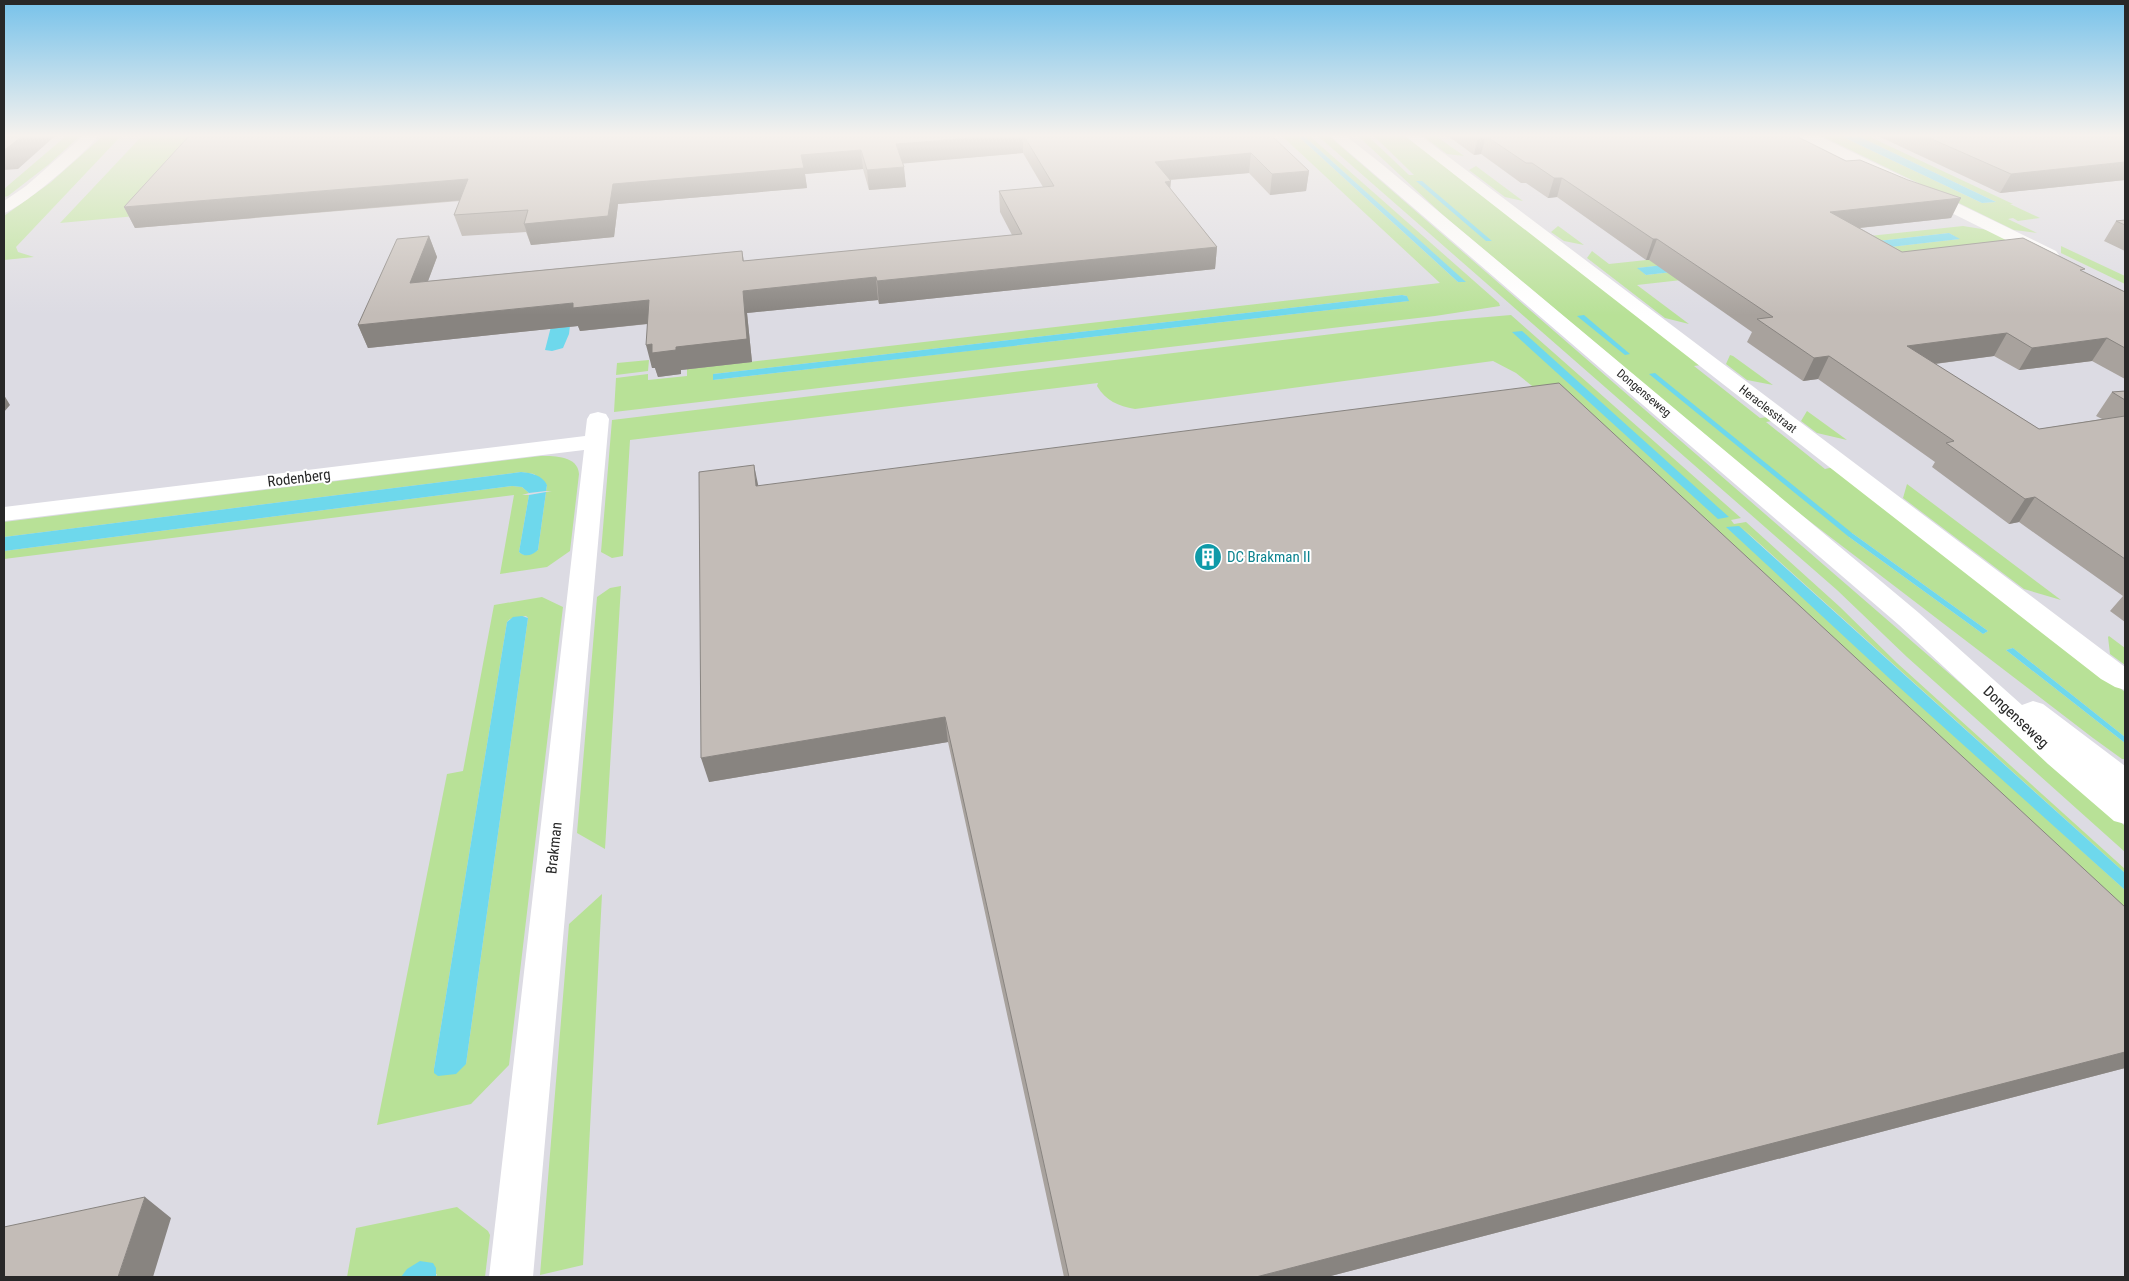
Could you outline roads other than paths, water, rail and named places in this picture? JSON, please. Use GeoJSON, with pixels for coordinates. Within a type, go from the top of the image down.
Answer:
{"type":"FeatureCollection","features":[{"type":"Feature","properties":{"kind":"street"},"geometry":{"type":"LineString","coordinates":[[4,208],[22,196]]}},
{"type":"Feature","properties":{"kind":"street","name":"Dongenseweg"},"geometry":{"type":"LineString","coordinates":[[1411,196],[1910,618],[2059,756],[2125,812]]}},
{"type":"Feature","properties":{"kind":"street","name":"Heraclesstraat"},"geometry":{"type":"LineString","coordinates":[[1490,196],[2111,672],[2125,680]]}},
{"type":"Feature","properties":{"kind":"street"},"geometry":{"type":"LineString","coordinates":[[1929,196],[2064,262]]}},
{"type":"Feature","properties":{"kind":"street","name":"Rodenberg"},"geometry":{"type":"LineString","coordinates":[[4,514],[596,431]]}},
{"type":"Feature","properties":{"kind":"street","name":"Brakman"},"geometry":{"type":"LineString","coordinates":[[511,1277],[596,431]]}},
{"type":"Feature","properties":{"kind":"street","name":"Dongenseweg"},"geometry":{"type":"LineString","coordinates":[[1910,618],[2085,750],[2125,783]]}},
{"type":"Feature","properties":{"kind":"water"},"geometry":{"type":"Polygon","coordinates":[[[1364,196],[1370,196],[1466,282],[1458,282],[1364,196]]]}},
{"type":"Feature","properties":{"kind":"water"},"geometry":{"type":"Polygon","coordinates":[[[1433,196],[1439,196],[1492,241],[1486,241],[1433,196]]]}},
{"type":"Feature","properties":{"kind":"water"},"geometry":{"type":"Polygon","coordinates":[[[1967,196],[1983,196],[1996,202],[1982,203],[1967,196]]]}},
{"type":"Feature","properties":{"kind":"water"},"geometry":{"type":"Polygon","coordinates":[[[1949,233],[1960,239],[1646,275],[1637,268],[1949,233]]]}},
{"type":"Feature","properties":{"kind":"water"},"geometry":{"type":"Polygon","coordinates":[[[1402,295],[1407,296],[1409,301],[713,380],[713,374],[1402,295]]]}},
{"type":"Feature","properties":{"kind":"water"},"geometry":{"type":"Polygon","coordinates":[[[556,307],[572,309],[569,334],[563,348],[552,351],[545,350],[556,307]]]}},
{"type":"Feature","properties":{"kind":"water"},"geometry":{"type":"Polygon","coordinates":[[[1584,315],[1630,354],[1625,355],[1577,316],[1584,315]]]}},
{"type":"Feature","properties":{"kind":"water"},"geometry":{"type":"Polygon","coordinates":[[[1522,331],[1729,517],[1718,519],[1512,332],[1522,331]]]}},
{"type":"Feature","properties":{"kind":"water"},"geometry":{"type":"Polygon","coordinates":[[[1655,373],[1852,533],[1988,631],[1983,634],[1849,537],[1649,374],[1655,373]]]}},
{"type":"Feature","properties":{"kind":"water"},"geometry":{"type":"Polygon","coordinates":[[[521,472],[533,474],[542,479],[547,485],[546,491],[529,493],[522,487],[512,486],[4,551],[4,537],[521,472]]]}},
{"type":"Feature","properties":{"kind":"water"},"geometry":{"type":"Polygon","coordinates":[[[546,492],[538,550],[524,555],[519,552],[529,495],[546,492]]]}},
{"type":"Feature","properties":{"kind":"water"},"geometry":{"type":"Polygon","coordinates":[[[1739,526],[2125,873],[2125,890],[1890,679],[1726,527],[1739,526]]]}},
{"type":"Feature","properties":{"kind":"water"},"geometry":{"type":"Polygon","coordinates":[[[522,616],[528,618],[466,1064],[456,1074],[438,1076],[434,1073],[434,1069],[507,622],[513,617],[522,616]]]}},
{"type":"Feature","properties":{"kind":"water"},"geometry":{"type":"Polygon","coordinates":[[[2013,648],[2125,737],[2125,743],[2006,650],[2013,648]]]}},
{"type":"Feature","properties":{"kind":"water"},"geometry":{"type":"Polygon","coordinates":[[[420,1261],[433,1263],[436,1268],[436,1277],[401,1277],[407,1269],[420,1261]]]}},
{"type":"Feature","properties":{"kind":"place","name":"DC Brakman II"},"geometry":{"type":"Point","coordinates":[1208,557]}}]}
